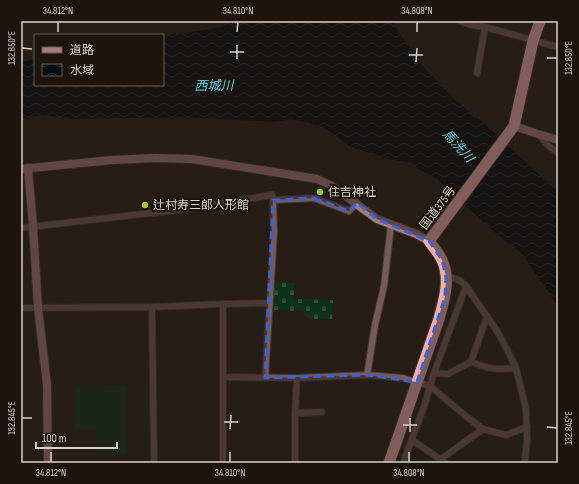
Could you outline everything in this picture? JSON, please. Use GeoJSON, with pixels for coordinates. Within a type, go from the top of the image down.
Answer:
{"type":"FeatureCollection","features":[{"type":"Feature","properties":{"kind":"highway","name":"国道375号"},"geometry":{"type":"LineString","coordinates":[[389,463],[439,319],[445,297],[446,277],[442,260],[432,237],[511,130],[533,41],[540,21]]}},
{"type":"Feature","properties":{"kind":"street"},"geometry":{"type":"LineString","coordinates":[[461,21],[471,25],[558,47]]}},
{"type":"Feature","properties":{"kind":"street"},"geometry":{"type":"LineString","coordinates":[[477,73],[485,28]]}},
{"type":"Feature","properties":{"kind":"street"},"geometry":{"type":"LineString","coordinates":[[511,130],[538,134],[558,140]]}},
{"type":"Feature","properties":{"kind":"street"},"geometry":{"type":"LineString","coordinates":[[538,134],[558,153]]}},
{"type":"Feature","properties":{"kind":"street"},"geometry":{"type":"LineString","coordinates":[[48,463],[47,385],[38,308],[33,226],[25,168],[112,160],[154,158],[192,159],[317,179],[332,186],[377,219],[416,234],[432,237]]}},
{"type":"Feature","properties":{"kind":"street"},"geometry":{"type":"LineString","coordinates":[[21,228],[177,210],[272,195],[274,232],[265,378]]}},
{"type":"Feature","properties":{"kind":"street"},"geometry":{"type":"LineString","coordinates":[[273,200],[314,198],[349,211],[357,203]]}},
{"type":"Feature","properties":{"kind":"street"},"geometry":{"type":"LineString","coordinates":[[367,375],[375,325],[384,286],[391,225]]}},
{"type":"Feature","properties":{"kind":"street"},"geometry":{"type":"LineString","coordinates":[[446,277],[456,278],[466,286],[487,316],[508,351],[516,368],[526,409],[527,440],[526,460],[524,463]]}},
{"type":"Feature","properties":{"kind":"street"},"geometry":{"type":"LineString","coordinates":[[402,463],[412,440],[434,373],[466,286]]}},
{"type":"Feature","properties":{"kind":"street"},"geometry":{"type":"LineString","coordinates":[[21,308],[152,307],[270,303]]}},
{"type":"Feature","properties":{"kind":"street"},"geometry":{"type":"LineString","coordinates":[[223,304],[223,463]]}},
{"type":"Feature","properties":{"kind":"street"},"geometry":{"type":"LineString","coordinates":[[152,307],[154,463]]}},
{"type":"Feature","properties":{"kind":"street"},"geometry":{"type":"LineString","coordinates":[[434,373],[448,374],[471,362],[487,316]]}},
{"type":"Feature","properties":{"kind":"street"},"geometry":{"type":"LineString","coordinates":[[471,362],[486,368],[501,370],[516,368]]}},
{"type":"Feature","properties":{"kind":"street"},"geometry":{"type":"LineString","coordinates":[[223,377],[297,378],[367,375],[402,378],[430,386],[467,417],[484,429],[506,435],[527,427]]}},
{"type":"Feature","properties":{"kind":"street"},"geometry":{"type":"LineString","coordinates":[[296,463],[295,413],[297,378]]}},
{"type":"Feature","properties":{"kind":"street"},"geometry":{"type":"LineString","coordinates":[[295,413],[322,412]]}},
{"type":"Feature","properties":{"kind":"street"},"geometry":{"type":"LineString","coordinates":[[412,440],[444,461],[484,429]]}},
{"type":"Feature","properties":{"kind":"highlighted area"},"geometry":{"type":"Polygon","coordinates":[[[314,198],[349,211],[357,203],[377,219],[429,241],[442,260],[446,277],[445,297],[417,382],[367,375],[265,378],[273,200],[314,198]]]}},
{"type":"Feature","properties":{"kind":"green space"},"geometry":{"type":"Polygon","coordinates":[[[274,282],[294,283],[294,299],[333,300],[332,319],[308,319],[302,311],[273,310],[274,282]]]}},
{"type":"Feature","properties":{"kind":"green space"},"geometry":{"type":"Polygon","coordinates":[[[127,385],[127,455],[96,456],[96,429],[74,429],[74,386],[127,385]]]}},
{"type":"Feature","properties":{"kind":"water"},"geometry":{"type":"Polygon","coordinates":[[[232,21],[392,21],[423,66],[455,100],[481,121],[558,192],[558,307],[523,255],[491,229],[437,179],[418,169],[413,163],[388,159],[351,147],[325,128],[291,119],[275,122],[185,117],[72,119],[42,115],[21,118],[21,62],[34,59],[34,86],[164,86],[164,36],[218,28],[232,21]]]}},
{"type":"Feature","properties":{"kind":"place","name":"住吉神社"},"geometry":{"type":"Point","coordinates":[320,192]}},
{"type":"Feature","properties":{"kind":"place","name":"辻村寿三郎人形館"},"geometry":{"type":"Point","coordinates":[145,205]}},
{"type":"Feature","properties":{"kind":"water label","name":"西城川"},"geometry":{"type":"Point","coordinates":[214,86]}},
{"type":"Feature","properties":{"kind":"water label","name":"馬洗川"},"geometry":{"type":"Point","coordinates":[458,146]}}]}
